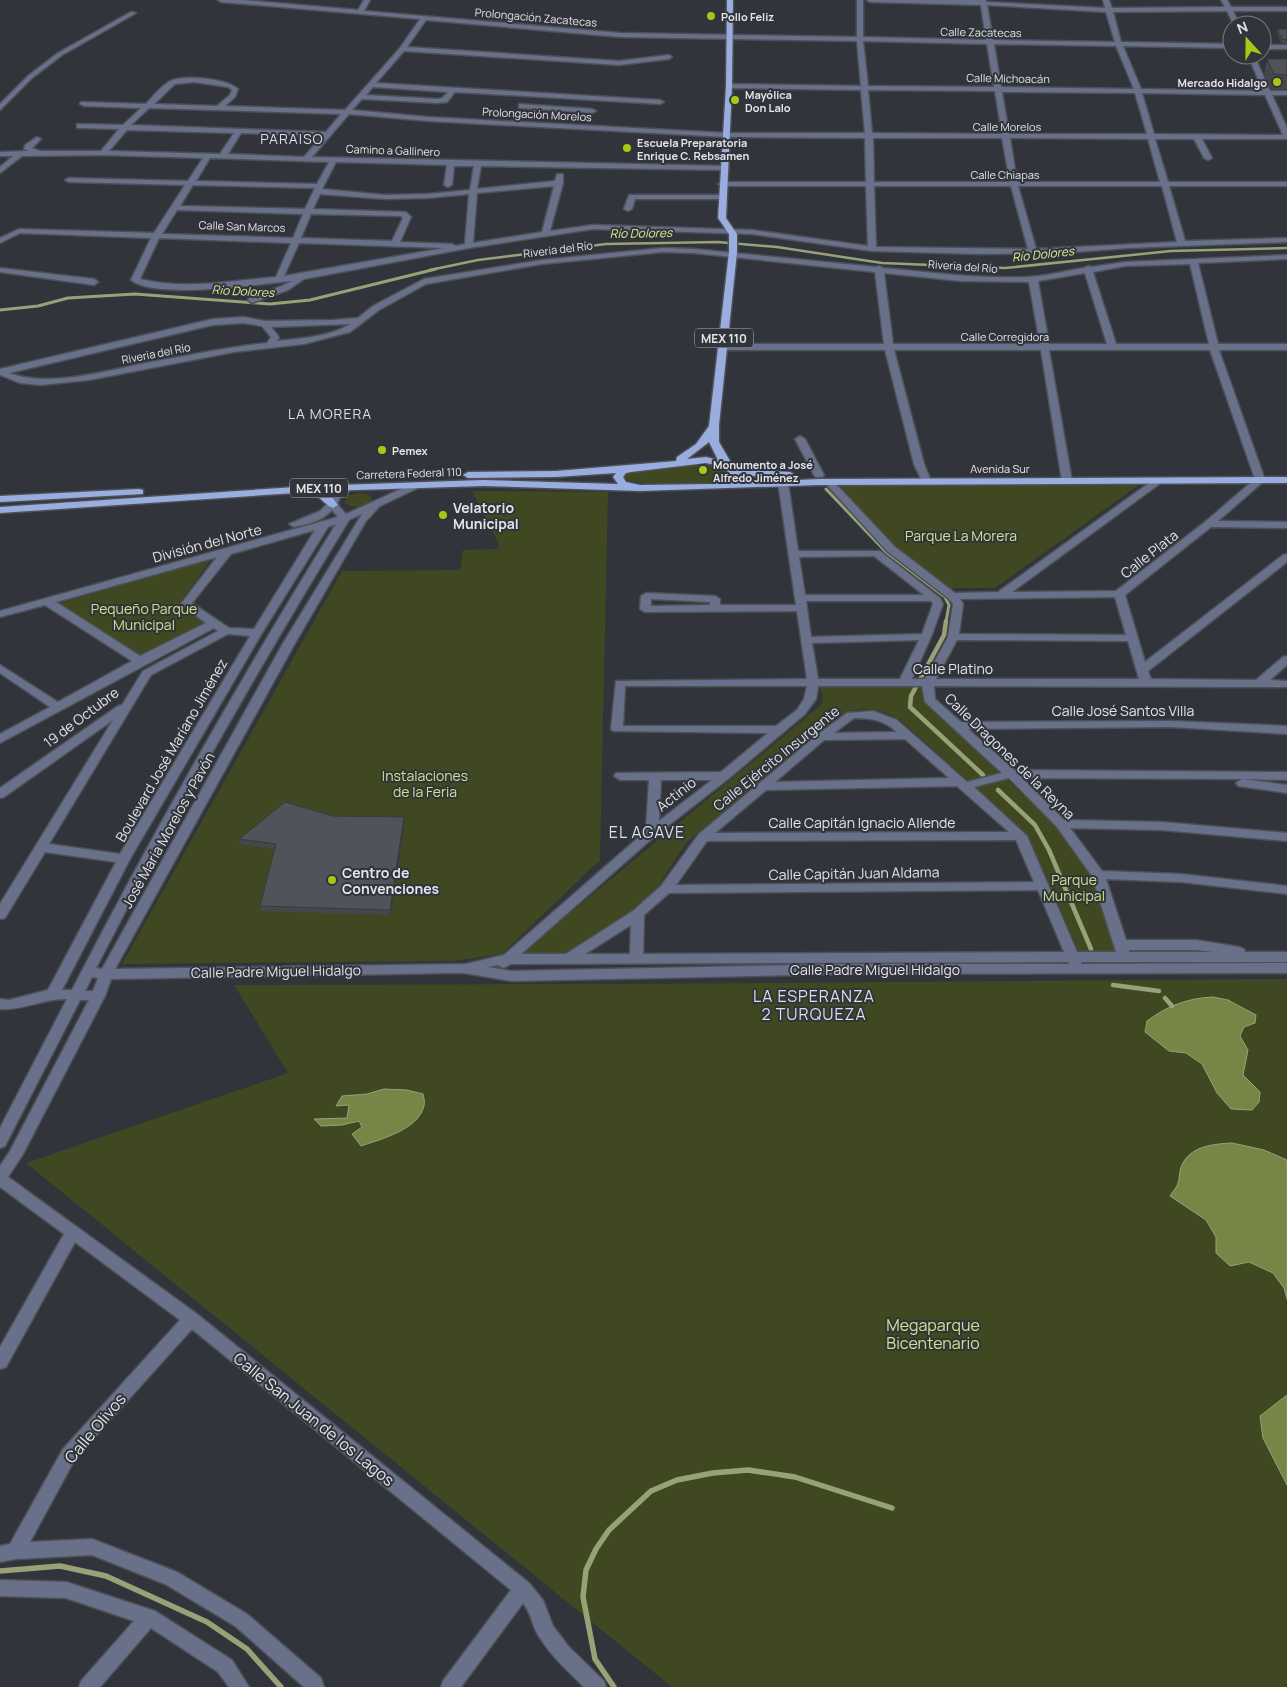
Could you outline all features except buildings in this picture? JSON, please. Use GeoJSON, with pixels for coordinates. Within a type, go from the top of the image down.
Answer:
{"type":"FeatureCollection","features":[{"type":"Feature","properties":{"kind":"main road","name":"MEX 110"},"geometry":{"type":"LineString","coordinates":[[728,467],[706,460],[671,463],[631,469],[620,474],[619,482],[640,488],[712,487],[723,485],[734,478],[735,473],[728,467],[714,442],[714,425],[733,253],[731,232],[722,218],[722,184],[725,168],[730,86],[730,0]]}},
{"type":"Feature","properties":{"kind":"main road","name":"MEX 110"},"geometry":{"type":"LineString","coordinates":[[671,463],[692,453],[706,440],[714,425]]}},
{"type":"Feature","properties":{"kind":"main road","name":"Avenida Sur"},"geometry":{"type":"LineString","coordinates":[[728,467],[751,472],[829,482],[926,478],[1066,477],[1259,477],[1287,480]]}},
{"type":"Feature","properties":{"kind":"main road","name":"Carretera Federal 110"},"geometry":{"type":"LineString","coordinates":[[0,499],[631,469]]}},
{"type":"Feature","properties":{"kind":"main road","name":"Avenida Sur"},"geometry":{"type":"LineString","coordinates":[[1066,477],[1159,480],[1259,477],[1287,473]]}},
{"type":"Feature","properties":{"kind":"main road"},"geometry":{"type":"LineString","coordinates":[[340,488],[354,483],[465,478],[484,475]]}},
{"type":"Feature","properties":{"kind":"main road","name":"Avenida Sur"},"geometry":{"type":"LineString","coordinates":[[712,487],[783,482],[818,475],[926,478]]}},
{"type":"Feature","properties":{"kind":"main road","name":"Carretera Federal 110"},"geometry":{"type":"LineString","coordinates":[[0,510],[311,489],[417,485],[484,484],[640,488]]}},
{"type":"Feature","properties":{"kind":"main road"},"geometry":{"type":"LineString","coordinates":[[311,489],[323,493],[333,506]]}},
{"type":"Feature","properties":{"kind":"street","name":"Prolongación Zacatecas"},"geometry":{"type":"LineString","coordinates":[[221,0],[620,35],[729,37]]}},
{"type":"Feature","properties":{"kind":"street"},"geometry":{"type":"LineString","coordinates":[[360,12],[367,0]]}},
{"type":"Feature","properties":{"kind":"street"},"geometry":{"type":"LineString","coordinates":[[860,0],[860,40],[866,88],[872,249]]}},
{"type":"Feature","properties":{"kind":"street"},"geometry":{"type":"LineString","coordinates":[[870,0],[983,2],[1108,10],[1287,9]]}},
{"type":"Feature","properties":{"kind":"street"},"geometry":{"type":"LineString","coordinates":[[1106,0],[1119,45],[1138,91],[1182,244]]}},
{"type":"Feature","properties":{"kind":"street"},"geometry":{"type":"LineString","coordinates":[[1224,0],[1232,15]]}},
{"type":"Feature","properties":{"kind":"street"},"geometry":{"type":"LineString","coordinates":[[983,2],[1014,185],[1033,252]]}},
{"type":"Feature","properties":{"kind":"street"},"geometry":{"type":"LineString","coordinates":[[0,108],[30,77],[60,54],[133,13]]}},
{"type":"Feature","properties":{"kind":"street"},"geometry":{"type":"LineString","coordinates":[[307,158],[346,112],[372,86],[421,25],[424,17]]}},
{"type":"Feature","properties":{"kind":"street","name":"Calle Zacatecas"},"geometry":{"type":"LineString","coordinates":[[729,37],[1222,46]]}},
{"type":"Feature","properties":{"kind":"street"},"geometry":{"type":"LineString","coordinates":[[1272,47],[1287,47]]}},
{"type":"Feature","properties":{"kind":"street"},"geometry":{"type":"LineString","coordinates":[[402,49],[618,63],[669,57]]}},
{"type":"Feature","properties":{"kind":"street"},"geometry":{"type":"LineString","coordinates":[[1255,65],[1287,137]]}},
{"type":"Feature","properties":{"kind":"street"},"geometry":{"type":"LineString","coordinates":[[103,153],[147,106],[174,82],[194,80],[230,85],[236,90],[233,96],[219,108]]}},
{"type":"Feature","properties":{"kind":"street"},"geometry":{"type":"LineString","coordinates":[[372,86],[660,102]]}},
{"type":"Feature","properties":{"kind":"street","name":"Calle Michoacán"},"geometry":{"type":"LineString","coordinates":[[730,86],[1287,94]]}},
{"type":"Feature","properties":{"kind":"street"},"geometry":{"type":"LineString","coordinates":[[361,97],[438,101],[444,100],[453,90]]}},
{"type":"Feature","properties":{"kind":"street"},"geometry":{"type":"LineString","coordinates":[[512,123],[522,106],[526,94]]}},
{"type":"Feature","properties":{"kind":"street","name":"Prolongación Morelos"},"geometry":{"type":"LineString","coordinates":[[84,104],[346,112],[428,119],[727,135]]}},
{"type":"Feature","properties":{"kind":"street"},"geometry":{"type":"LineString","coordinates":[[522,106],[592,111]]}},
{"type":"Feature","properties":{"kind":"street"},"geometry":{"type":"LineString","coordinates":[[569,127],[577,110]]}},
{"type":"Feature","properties":{"kind":"street"},"geometry":{"type":"LineString","coordinates":[[80,126],[328,134]]}},
{"type":"Feature","properties":{"kind":"street"},"geometry":{"type":"LineString","coordinates":[[223,156],[239,131]]}},
{"type":"Feature","properties":{"kind":"street","name":"Calle Morelos"},"geometry":{"type":"LineString","coordinates":[[727,135],[1287,137]]}},
{"type":"Feature","properties":{"kind":"street"},"geometry":{"type":"LineString","coordinates":[[1196,137],[1208,158]]}},
{"type":"Feature","properties":{"kind":"street"},"geometry":{"type":"LineString","coordinates":[[37,139],[29,145],[28,149],[43,154]]}},
{"type":"Feature","properties":{"kind":"street","name":"Camino a Gallinero"},"geometry":{"type":"LineString","coordinates":[[0,154],[103,153],[478,164],[725,168]]}},
{"type":"Feature","properties":{"kind":"street"},"geometry":{"type":"LineString","coordinates":[[0,171],[20,154]]}},
{"type":"Feature","properties":{"kind":"street"},"geometry":{"type":"LineString","coordinates":[[157,235],[208,156]]}},
{"type":"Feature","properties":{"kind":"street"},"geometry":{"type":"LineString","coordinates":[[279,279],[318,188],[334,159]]}},
{"type":"Feature","properties":{"kind":"street"},"geometry":{"type":"LineString","coordinates":[[448,185],[451,163]]}},
{"type":"Feature","properties":{"kind":"street"},"geometry":{"type":"LineString","coordinates":[[469,246],[473,192],[478,164]]}},
{"type":"Feature","properties":{"kind":"street"},"geometry":{"type":"LineString","coordinates":[[544,235],[562,166]]}},
{"type":"Feature","properties":{"kind":"street"},"geometry":{"type":"LineString","coordinates":[[70,180],[318,188],[385,197],[428,196],[559,183]]}},
{"type":"Feature","properties":{"kind":"street","name":"Calle Chiapas"},"geometry":{"type":"LineString","coordinates":[[722,184],[870,186],[1287,184]]}},
{"type":"Feature","properties":{"kind":"street"},"geometry":{"type":"LineString","coordinates":[[378,214],[385,197]]}},
{"type":"Feature","properties":{"kind":"street"},"geometry":{"type":"LineString","coordinates":[[628,209],[632,197],[722,197]]}},
{"type":"Feature","properties":{"kind":"street"},"geometry":{"type":"LineString","coordinates":[[174,208],[403,214],[407,217],[395,243]]}},
{"type":"Feature","properties":{"kind":"street","name":"Riveria del Río"},"geometry":{"type":"LineString","coordinates":[[157,235],[135,280],[161,287],[208,286],[302,277],[469,246],[593,227],[752,232],[872,249],[1033,252],[1287,240]]}},
{"type":"Feature","properties":{"kind":"street","name":"Calle San Marcos"},"geometry":{"type":"LineString","coordinates":[[0,241],[14,232],[296,239],[469,246]]}},
{"type":"Feature","properties":{"kind":"street","name":"Riveria del Río"},"geometry":{"type":"LineString","coordinates":[[0,372],[20,380],[41,382],[89,377],[272,344],[304,341],[347,330],[376,308],[406,290],[424,282],[542,262],[601,255],[663,250],[733,253],[961,278],[1006,280],[1033,278],[1088,268],[1125,264],[1193,260],[1285,259]]}},
{"type":"Feature","properties":{"kind":"street"},"geometry":{"type":"LineString","coordinates":[[1193,260],[1214,348],[1259,477]]}},
{"type":"Feature","properties":{"kind":"street"},"geometry":{"type":"LineString","coordinates":[[878,268],[889,347],[919,464],[926,478]]}},
{"type":"Feature","properties":{"kind":"street"},"geometry":{"type":"LineString","coordinates":[[1088,268],[1114,348]]}},
{"type":"Feature","properties":{"kind":"street"},"geometry":{"type":"LineString","coordinates":[[0,270],[94,282]]}},
{"type":"Feature","properties":{"kind":"street"},"geometry":{"type":"LineString","coordinates":[[252,300],[285,288],[302,277]]}},
{"type":"Feature","properties":{"kind":"street"},"geometry":{"type":"LineString","coordinates":[[1033,278],[1066,477]]}},
{"type":"Feature","properties":{"kind":"street"},"geometry":{"type":"LineString","coordinates":[[213,322],[224,315]]}},
{"type":"Feature","properties":{"kind":"street"},"geometry":{"type":"LineString","coordinates":[[0,372],[213,322],[244,320],[265,324],[333,323],[360,320]]}},
{"type":"Feature","properties":{"kind":"street"},"geometry":{"type":"LineString","coordinates":[[265,324],[275,337],[272,344]]}},
{"type":"Feature","properties":{"kind":"street","name":"Calle Corregidora"},"geometry":{"type":"LineString","coordinates":[[723,347],[1287,347]]}},
{"type":"Feature","properties":{"kind":"street"},"geometry":{"type":"LineString","coordinates":[[800,439],[818,475]]}},
{"type":"Feature","properties":{"kind":"street","name":"Calle Plata"},"geometry":{"type":"LineString","coordinates":[[1146,682],[1119,594],[1209,524],[1259,477]]}},
{"type":"Feature","properties":{"kind":"street"},"geometry":{"type":"LineString","coordinates":[[1001,595],[1159,480]]}},
{"type":"Feature","properties":{"kind":"street"},"geometry":{"type":"LineString","coordinates":[[783,482],[800,604],[814,684]]}},
{"type":"Feature","properties":{"kind":"street"},"geometry":{"type":"LineString","coordinates":[[829,482],[891,549],[952,596],[958,604],[953,637],[925,683]]}},
{"type":"Feature","properties":{"kind":"street","name":"División del Norte"},"geometry":{"type":"LineString","coordinates":[[0,605],[230,546],[324,525],[417,485]]}},
{"type":"Feature","properties":{"kind":"street"},"geometry":{"type":"LineString","coordinates":[[340,488],[333,506],[344,518]]}},
{"type":"Feature","properties":{"kind":"street","name":"José María Morelos y Pavón"},"geometry":{"type":"LineString","coordinates":[[0,1179],[16,1154],[98,996],[106,974],[288,644],[362,520],[376,504]]}},
{"type":"Feature","properties":{"kind":"street","name":"División del Norte"},"geometry":{"type":"LineString","coordinates":[[0,614],[230,546],[325,514],[333,506]]}},
{"type":"Feature","properties":{"kind":"street","name":"José María Morelos y Pavón"},"geometry":{"type":"LineString","coordinates":[[0,1142],[116,915],[264,651],[344,518]]}},
{"type":"Feature","properties":{"kind":"street"},"geometry":{"type":"LineString","coordinates":[[1209,524],[1287,525]]}},
{"type":"Feature","properties":{"kind":"street","name":"Boulevard José Maríano Jiménez"},"geometry":{"type":"LineString","coordinates":[[53,994],[124,859],[257,633],[324,525]]}},
{"type":"Feature","properties":{"kind":"street"},"geometry":{"type":"LineString","coordinates":[[230,546],[186,604],[226,631],[257,633]]}},
{"type":"Feature","properties":{"kind":"street"},"geometry":{"type":"LineString","coordinates":[[793,554],[876,553],[935,598],[938,604],[907,683]]}},
{"type":"Feature","properties":{"kind":"street"},"geometry":{"type":"LineString","coordinates":[[1143,669],[1287,557]]}},
{"type":"Feature","properties":{"kind":"street"},"geometry":{"type":"LineString","coordinates":[[1274,568],[1287,569]]}},
{"type":"Feature","properties":{"kind":"street"},"geometry":{"type":"LineString","coordinates":[[952,596],[1119,594]]}},
{"type":"Feature","properties":{"kind":"street"},"geometry":{"type":"LineString","coordinates":[[715,609],[716,599],[646,596],[645,609],[715,609],[935,598]]}},
{"type":"Feature","properties":{"kind":"street"},"geometry":{"type":"LineString","coordinates":[[46,600],[140,661]]}},
{"type":"Feature","properties":{"kind":"street"},"geometry":{"type":"LineString","coordinates":[[0,740],[140,661],[214,623]]}},
{"type":"Feature","properties":{"kind":"street","name":"19 de Octubre"},"geometry":{"type":"LineString","coordinates":[[0,794],[126,705],[147,672],[226,631]]}},
{"type":"Feature","properties":{"kind":"street"},"geometry":{"type":"LineString","coordinates":[[806,640],[926,637]]}},
{"type":"Feature","properties":{"kind":"street"},"geometry":{"type":"LineString","coordinates":[[953,637],[1132,638]]}},
{"type":"Feature","properties":{"kind":"street"},"geometry":{"type":"LineString","coordinates":[[1260,683],[1287,659]]}},
{"type":"Feature","properties":{"kind":"street"},"geometry":{"type":"LineString","coordinates":[[0,668],[58,707]]}},
{"type":"Feature","properties":{"kind":"street","name":"Calle Platino"},"geometry":{"type":"LineString","coordinates":[[780,730],[617,729],[620,682],[814,684],[1146,682],[1287,684]]}},
{"type":"Feature","properties":{"kind":"street","name":"Calle Dragones de la Reyna"},"geometry":{"type":"LineString","coordinates":[[925,683],[929,700],[1011,774],[1061,824],[1098,875],[1122,945],[1124,958]]}},
{"type":"Feature","properties":{"kind":"street","name":"Actinio"},"geometry":{"type":"LineString","coordinates":[[497,974],[505,959],[652,832],[724,776],[801,712],[810,699],[814,684]]}},
{"type":"Feature","properties":{"kind":"street"},"geometry":{"type":"LineString","coordinates":[[0,915],[126,705]]}},
{"type":"Feature","properties":{"kind":"street","name":"Calle Ejército Insurgente"},"geometry":{"type":"LineString","coordinates":[[566,960],[638,914],[666,890],[703,837],[821,737],[851,715],[873,714],[893,722],[1020,836],[1043,886],[1074,963]]}},
{"type":"Feature","properties":{"kind":"street","name":"Calle José Santos Villa"},"geometry":{"type":"LineString","coordinates":[[959,726],[1171,724],[1287,730]]}},
{"type":"Feature","properties":{"kind":"street"},"geometry":{"type":"LineString","coordinates":[[821,737],[908,735]]}},
{"type":"Feature","properties":{"kind":"street"},"geometry":{"type":"LineString","coordinates":[[763,786],[962,784],[1011,774],[1287,776]]}},
{"type":"Feature","properties":{"kind":"street"},"geometry":{"type":"LineString","coordinates":[[1188,775],[1287,789]]}},
{"type":"Feature","properties":{"kind":"street"},"geometry":{"type":"LineString","coordinates":[[620,776],[724,776]]}},
{"type":"Feature","properties":{"kind":"street"},"geometry":{"type":"LineString","coordinates":[[652,832],[655,776]]}},
{"type":"Feature","properties":{"kind":"street"},"geometry":{"type":"LineString","coordinates":[[1061,824],[1162,826],[1287,837]]}},
{"type":"Feature","properties":{"kind":"street","name":"Calle Capitán Ignacio Allende"},"geometry":{"type":"LineString","coordinates":[[703,837],[1020,836]]}},
{"type":"Feature","properties":{"kind":"street"},"geometry":{"type":"LineString","coordinates":[[41,847],[124,859]]}},
{"type":"Feature","properties":{"kind":"street"},"geometry":{"type":"LineString","coordinates":[[1098,875],[1181,878],[1287,890]]}},
{"type":"Feature","properties":{"kind":"street","name":"Calle Capitán Juan Aldama"},"geometry":{"type":"LineString","coordinates":[[666,890],[1043,886]]}},
{"type":"Feature","properties":{"kind":"street"},"geometry":{"type":"LineString","coordinates":[[636,959],[638,914]]}},
{"type":"Feature","properties":{"kind":"street","name":"Calle Padre Miguel Hidalgo"},"geometry":{"type":"LineString","coordinates":[[1122,945],[1196,945],[1280,958]]}},
{"type":"Feature","properties":{"kind":"street","name":"Calle Padre Miguel Hidalgo"},"geometry":{"type":"LineString","coordinates":[[1074,963],[1124,958],[1280,958]]}},
{"type":"Feature","properties":{"kind":"street","name":"Calle Padre Miguel Hidalgo"},"geometry":{"type":"LineString","coordinates":[[464,968],[505,959],[636,959],[845,963],[1074,963],[1287,968]]}},
{"type":"Feature","properties":{"kind":"street","name":"Calle Padre Miguel Hidalgo"},"geometry":{"type":"LineString","coordinates":[[87,972],[106,974],[464,968],[497,974],[845,963]]}},
{"type":"Feature","properties":{"kind":"street"},"geometry":{"type":"LineString","coordinates":[[0,1004],[10,1005],[53,994],[98,996]]}},
{"type":"Feature","properties":{"kind":"street","name":"Calle San Juan de los Lagos"},"geometry":{"type":"LineString","coordinates":[[0,1179],[191,1319],[523,1589],[537,1606],[545,1630],[562,1653],[597,1687]]}},
{"type":"Feature","properties":{"kind":"street"},"geometry":{"type":"LineString","coordinates":[[0,1362],[73,1232]]}},
{"type":"Feature","properties":{"kind":"street","name":"Calle Olivos"},"geometry":{"type":"LineString","coordinates":[[8,1552],[69,1454],[191,1319]]}},
{"type":"Feature","properties":{"kind":"street"},"geometry":{"type":"LineString","coordinates":[[8,1552],[92,1547],[171,1578],[241,1620],[314,1684],[315,1687]]}},
{"type":"Feature","properties":{"kind":"street"},"geometry":{"type":"LineString","coordinates":[[0,1588],[66,1590],[149,1617],[225,1666],[240,1687]]}},
{"type":"Feature","properties":{"kind":"street"},"geometry":{"type":"LineString","coordinates":[[450,1687],[523,1589]]}},
{"type":"Feature","properties":{"kind":"street"},"geometry":{"type":"LineString","coordinates":[[88,1687],[149,1617]]}},
{"type":"Feature","properties":{"kind":"green space"},"geometry":{"type":"Polygon","coordinates":[[[696,461],[714,463],[728,471],[718,481],[698,484],[653,484],[621,477],[623,472],[696,461]]]}},
{"type":"Feature","properties":{"kind":"green space","name":"Parque La Morera"},"geometry":{"type":"Polygon","coordinates":[[[1146,480],[995,588],[942,588],[891,549],[829,482],[1146,480]]]}},
{"type":"Feature","properties":{"kind":"green space","name":"Instalaciones de la Feria"},"geometry":{"type":"Polygon","coordinates":[[[472,491],[608,492],[600,860],[502,954],[454,961],[122,964],[342,571],[460,570],[463,550],[498,549],[499,544],[472,491]]]}},
{"type":"Feature","properties":{"kind":"green space"},"geometry":{"type":"Polygon","coordinates":[[[368,494],[372,499],[371,501],[358,507],[350,506],[344,502],[348,495],[368,494]]]}},
{"type":"Feature","properties":{"kind":"green space","name":"Pequeño Parque Municipal"},"geometry":{"type":"Polygon","coordinates":[[[211,559],[180,604],[207,624],[141,657],[60,603],[211,559]]]}},
{"type":"Feature","properties":{"kind":"green space","name":"Parque Municipal"},"geometry":{"type":"Polygon","coordinates":[[[819,686],[923,686],[924,702],[1056,825],[1092,877],[1115,953],[1079,953],[1028,835],[899,719],[877,710],[863,709],[840,715],[687,842],[647,903],[563,955],[517,957],[821,705],[823,695],[819,686]]]}},
{"type":"Feature","properties":{"kind":"green space","name":"Megaparque Bicentenario"},"geometry":{"type":"Polygon","coordinates":[[[1287,979],[1287,1687],[672,1687],[26,1163],[288,1073],[234,985],[1287,979]]]}},
{"type":"Feature","properties":{"kind":"shaded area"},"geometry":{"type":"Polygon","coordinates":[[[1213,997],[1228,1000],[1256,1015],[1255,1023],[1244,1027],[1240,1036],[1248,1050],[1243,1075],[1260,1092],[1259,1102],[1252,1110],[1231,1109],[1217,1093],[1202,1064],[1186,1053],[1169,1051],[1145,1032],[1147,1021],[1162,1011],[1186,1001],[1213,997]]]}},
{"type":"Feature","properties":{"kind":"shaded area"},"geometry":{"type":"Polygon","coordinates":[[[384,1089],[407,1090],[423,1094],[424,1102],[420,1114],[414,1121],[388,1137],[361,1146],[352,1134],[362,1127],[359,1121],[342,1125],[321,1126],[314,1119],[347,1118],[349,1105],[336,1106],[342,1096],[367,1094],[384,1089]]]}},
{"type":"Feature","properties":{"kind":"shaded area"},"geometry":{"type":"Polygon","coordinates":[[[1232,1143],[1264,1150],[1287,1160],[1287,1299],[1284,1288],[1273,1273],[1249,1262],[1230,1266],[1216,1253],[1216,1237],[1206,1220],[1170,1196],[1177,1185],[1181,1167],[1190,1155],[1196,1150],[1210,1145],[1232,1143]]]}},
{"type":"Feature","properties":{"kind":"shaded area"},"geometry":{"type":"Polygon","coordinates":[[[1287,1395],[1287,1485],[1263,1438],[1260,1416],[1287,1395]]]}},
{"type":"Feature","properties":{"kind":"waterway","name":"Río Dolores"},"geometry":{"type":"LineString","coordinates":[[430,270],[478,260],[606,244],[718,242],[777,247],[882,263],[1005,268],[1171,251],[1287,248]]}},
{"type":"Feature","properties":{"kind":"waterway","name":"Río Dolores"},"geometry":{"type":"LineString","coordinates":[[0,310],[38,306],[68,298],[135,294],[270,304],[310,300],[436,269]]}},
{"type":"Feature","properties":{"kind":"waterway"},"geometry":{"type":"LineString","coordinates":[[826,489],[886,552],[945,597],[949,605],[946,622]]}},
{"type":"Feature","properties":{"kind":"waterway"},"geometry":{"type":"LineString","coordinates":[[946,621],[944,635],[911,696],[910,707],[983,775]]}},
{"type":"Feature","properties":{"kind":"waterway"},"geometry":{"type":"LineString","coordinates":[[998,790],[1035,825],[1049,850],[1091,949]]}},
{"type":"Feature","properties":{"kind":"waterway"},"geometry":{"type":"LineString","coordinates":[[1113,985],[1159,991]]}},
{"type":"Feature","properties":{"kind":"waterway"},"geometry":{"type":"LineString","coordinates":[[1165,998],[1172,1006]]}},
{"type":"Feature","properties":{"kind":"waterway"},"geometry":{"type":"LineString","coordinates":[[614,1687],[595,1659],[583,1597],[586,1570],[596,1549],[609,1530],[651,1491],[677,1480],[713,1473],[748,1470],[795,1477],[892,1508]]}},
{"type":"Feature","properties":{"kind":"waterway"},"geometry":{"type":"LineString","coordinates":[[0,1571],[60,1566],[106,1576],[207,1622],[247,1649],[281,1687]]}},
{"type":"Feature","properties":{"kind":"place","name":"Pollo Feliz"},"geometry":{"type":"Point","coordinates":[711,16]}},
{"type":"Feature","properties":{"kind":"place","name":"Mercado Hidalgo"},"geometry":{"type":"Point","coordinates":[1277,82]}},
{"type":"Feature","properties":{"kind":"place","name":"Mayólica Don Lalo"},"geometry":{"type":"Point","coordinates":[735,100]}},
{"type":"Feature","properties":{"kind":"place","name":"Escuela Preparatoria Enrique C. Rebsamen"},"geometry":{"type":"Point","coordinates":[627,148]}},
{"type":"Feature","properties":{"kind":"place","name":"Pemex"},"geometry":{"type":"Point","coordinates":[382,450]}},
{"type":"Feature","properties":{"kind":"place","name":"Monumento a José Alfredo Jiménez"},"geometry":{"type":"Point","coordinates":[703,470]}},
{"type":"Feature","properties":{"kind":"place","name":"Velatorio Municipal"},"geometry":{"type":"Point","coordinates":[443,515]}},
{"type":"Feature","properties":{"kind":"place","name":"Centro de Convenciones"},"geometry":{"type":"Point","coordinates":[332,880]}},
{"type":"Feature","properties":{"kind":"district","name":"PARAISO"},"geometry":{"type":"Point","coordinates":[292,138]}},
{"type":"Feature","properties":{"kind":"district","name":"LA MORERA"},"geometry":{"type":"Point","coordinates":[330,413]}},
{"type":"Feature","properties":{"kind":"district","name":"EL AGAVE"},"geometry":{"type":"Point","coordinates":[647,832]}},
{"type":"Feature","properties":{"kind":"district","name":"LA ESPERANZA 2 TURQUEZA"},"geometry":{"type":"Point","coordinates":[814,1005]}}]}
